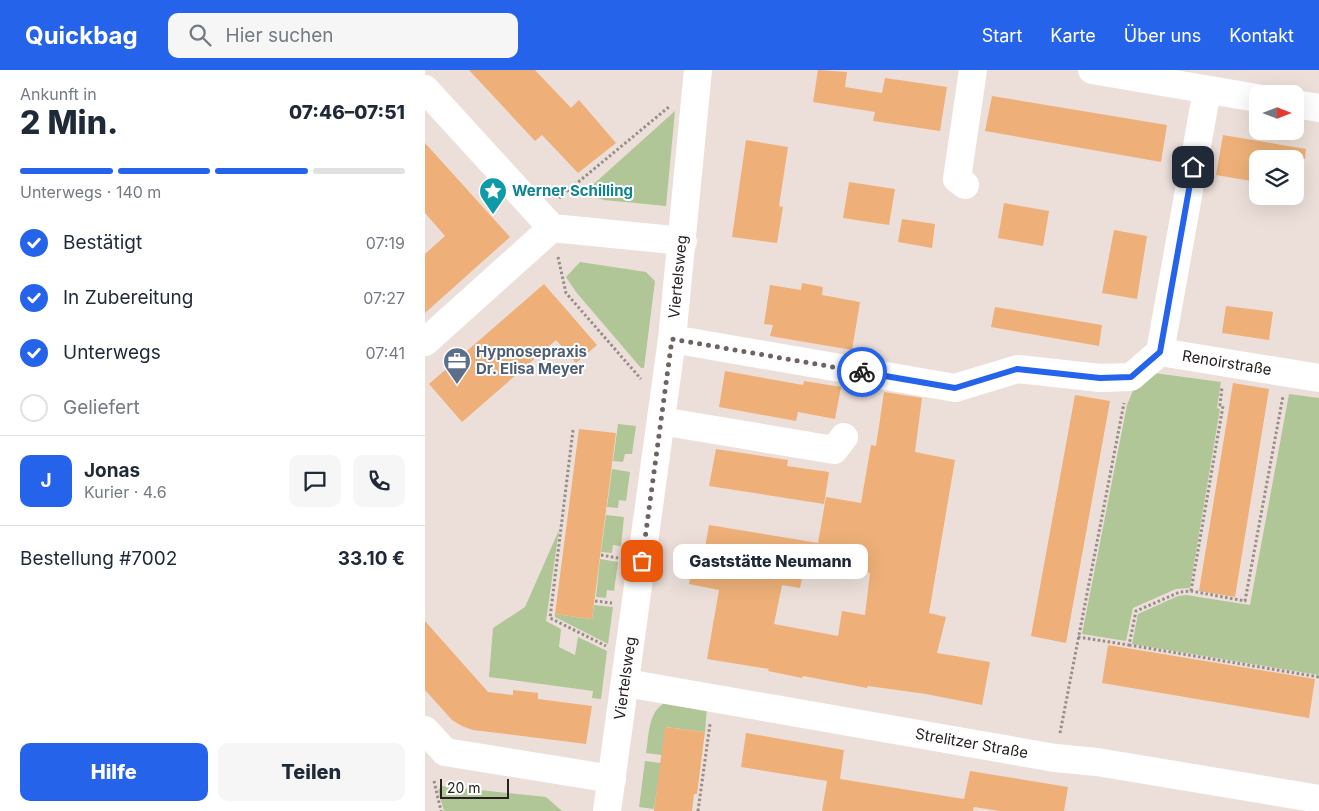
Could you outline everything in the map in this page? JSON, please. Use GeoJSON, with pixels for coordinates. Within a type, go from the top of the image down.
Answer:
{"type":"FeatureCollection","features":[{"type":"Feature","properties":{"kind":"street"},"geometry":{"type":"LineString","coordinates":[[965,185],[957,179],[973,70]]}},
{"type":"Feature","properties":{"kind":"street"},"geometry":{"type":"LineString","coordinates":[[1092,70],[1249,97]]}},
{"type":"Feature","properties":{"kind":"street","name":"Viertelsweg"},"geometry":{"type":"LineString","coordinates":[[607,811],[672,339],[699,76]]}},
{"type":"Feature","properties":{"kind":"street"},"geometry":{"type":"LineString","coordinates":[[425,89],[546,221],[683,241]]}},
{"type":"Feature","properties":{"kind":"street"},"geometry":{"type":"LineString","coordinates":[[672,339],[955,388],[1017,369],[1100,378],[1131,377],[1160,352],[1207,90]]}},
{"type":"Feature","properties":{"kind":"street"},"geometry":{"type":"LineString","coordinates":[[1304,106],[1319,108]]}},
{"type":"Feature","properties":{"kind":"street"},"geometry":{"type":"LineString","coordinates":[[425,342],[546,221]]}},
{"type":"Feature","properties":{"kind":"street","name":"Renoirstraße"},"geometry":{"type":"LineString","coordinates":[[1160,352],[1319,378]]}},
{"type":"Feature","properties":{"kind":"street"},"geometry":{"type":"LineString","coordinates":[[662,413],[833,450],[844,437]]}},
{"type":"Feature","properties":{"kind":"street","name":"Strelitzer Straße"},"geometry":{"type":"LineString","coordinates":[[627,670],[714,698],[1055,758],[1097,762],[1319,799]]}},
{"type":"Feature","properties":{"kind":"street"},"geometry":{"type":"LineString","coordinates":[[425,730],[445,752],[612,779]]}},
{"type":"Feature","properties":{"kind":"path"},"geometry":{"type":"LineString","coordinates":[[662,413],[566,293],[546,221],[699,76]]}},
{"type":"Feature","properties":{"kind":"path"},"geometry":{"type":"LineString","coordinates":[[1191,591],[1223,406],[1220,405],[1226,363]]}},
{"type":"Feature","properties":{"kind":"path"},"geometry":{"type":"LineString","coordinates":[[1129,645],[1136,611],[1180,592],[1191,591],[1245,601],[1287,373]]}},
{"type":"Feature","properties":{"kind":"path"},"geometry":{"type":"LineString","coordinates":[[1055,758],[1125,399]]}},
{"type":"Feature","properties":{"kind":"path"},"geometry":{"type":"LineString","coordinates":[[573,430],[551,618],[627,670]]}},
{"type":"Feature","properties":{"kind":"path"},"geometry":{"type":"LineString","coordinates":[[601,555],[618,558]]}},
{"type":"Feature","properties":{"kind":"path"},"geometry":{"type":"LineString","coordinates":[[595,601],[612,604]]}},
{"type":"Feature","properties":{"kind":"path"},"geometry":{"type":"LineString","coordinates":[[1078,637],[1319,677]]}},
{"type":"Feature","properties":{"kind":"path"},"geometry":{"type":"LineString","coordinates":[[698,811],[714,698]]}},
{"type":"Feature","properties":{"kind":"path"},"geometry":{"type":"LineString","coordinates":[[434,782],[441,811]]}},
{"type":"Feature","properties":{"kind":"green space"},"geometry":{"type":"Polygon","coordinates":[[[675,111],[666,206],[604,200],[588,195],[587,190],[675,111]]]}},
{"type":"Feature","properties":{"kind":"green space"},"geometry":{"type":"Polygon","coordinates":[[[580,262],[646,272],[655,281],[644,368],[641,368],[576,292],[566,277],[580,262]]]}},
{"type":"Feature","properties":{"kind":"green space"},"geometry":{"type":"Polygon","coordinates":[[[1147,372],[1221,382],[1217,408],[1220,409],[1190,588],[1176,589],[1133,608],[1126,641],[1082,634],[1127,405],[1137,381],[1147,372]]]}},
{"type":"Feature","properties":{"kind":"green space"},"geometry":{"type":"Polygon","coordinates":[[[1289,394],[1319,398],[1319,675],[1132,644],[1138,614],[1178,596],[1186,595],[1250,605],[1289,394]]]}},
{"type":"Feature","properties":{"kind":"green space"},"geometry":{"type":"Polygon","coordinates":[[[618,424],[636,426],[632,454],[625,454],[623,462],[613,461],[618,424]]]}},
{"type":"Feature","properties":{"kind":"green space"},"geometry":{"type":"Polygon","coordinates":[[[612,469],[630,472],[626,501],[619,500],[618,508],[607,507],[612,469]]]}},
{"type":"Feature","properties":{"kind":"green space"},"geometry":{"type":"Polygon","coordinates":[[[606,515],[624,517],[621,546],[613,545],[612,553],[601,552],[606,515]]]}},
{"type":"Feature","properties":{"kind":"green space"},"geometry":{"type":"Polygon","coordinates":[[[559,530],[546,621],[561,629],[559,647],[575,655],[578,637],[607,651],[601,699],[592,698],[593,691],[489,677],[493,628],[525,607],[559,530]]]}},
{"type":"Feature","properties":{"kind":"green space"},"geometry":{"type":"Polygon","coordinates":[[[600,559],[618,562],[614,591],[607,590],[606,598],[596,597],[600,559]]]}},
{"type":"Feature","properties":{"kind":"green space"},"geometry":{"type":"Polygon","coordinates":[[[594,605],[613,607],[608,644],[555,617],[555,614],[592,619],[594,605]]]}},
{"type":"Feature","properties":{"kind":"green space"},"geometry":{"type":"Polygon","coordinates":[[[665,703],[707,707],[705,732],[666,727],[662,755],[646,753],[652,718],[659,707],[665,703]]]}},
{"type":"Feature","properties":{"kind":"green space"},"geometry":{"type":"Polygon","coordinates":[[[645,761],[661,763],[654,809],[639,807],[645,761]]]}},
{"type":"Feature","properties":{"kind":"green space"},"geometry":{"type":"Polygon","coordinates":[[[442,786],[546,797],[562,811],[444,811],[438,790],[442,786]]]}},
{"type":"Feature","properties":{"kind":"building"},"geometry":{"type":"Polygon","coordinates":[[[469,70],[535,70],[571,108],[579,100],[616,143],[578,173],[542,135],[535,141],[469,70]]]}},
{"type":"Feature","properties":{"kind":"building"},"geometry":{"type":"Polygon","coordinates":[[[818,70],[847,72],[845,87],[882,93],[885,78],[947,87],[940,131],[873,121],[875,112],[813,102],[818,70]]]}},
{"type":"Feature","properties":{"kind":"building"},"geometry":{"type":"Polygon","coordinates":[[[992,96],[1167,125],[1161,162],[985,131],[992,96]]]}},
{"type":"Feature","properties":{"kind":"building"},"geometry":{"type":"Polygon","coordinates":[[[1223,135],[1306,149],[1305,159],[1304,150],[1249,150],[1249,181],[1216,175],[1223,135]]]}},
{"type":"Feature","properties":{"kind":"building"},"geometry":{"type":"Polygon","coordinates":[[[746,140],[788,147],[779,206],[783,207],[777,243],[732,237],[746,140]]]}},
{"type":"Feature","properties":{"kind":"building"},"geometry":{"type":"Polygon","coordinates":[[[425,143],[510,237],[425,313],[425,254],[445,236],[425,213],[425,143]]]}},
{"type":"Feature","properties":{"kind":"building"},"geometry":{"type":"Polygon","coordinates":[[[849,182],[895,189],[889,225],[843,218],[849,182]]]}},
{"type":"Feature","properties":{"kind":"building"},"geometry":{"type":"Polygon","coordinates":[[[1004,203],[1049,211],[1043,246],[998,238],[1004,203]]]}},
{"type":"Feature","properties":{"kind":"building"},"geometry":{"type":"Polygon","coordinates":[[[902,219],[935,224],[932,248],[898,242],[902,219]]]}},
{"type":"Feature","properties":{"kind":"building"},"geometry":{"type":"Polygon","coordinates":[[[1114,230],[1147,236],[1137,299],[1102,293],[1114,230]]]}},
{"type":"Feature","properties":{"kind":"building"},"geometry":{"type":"Polygon","coordinates":[[[802,283],[823,287],[822,295],[860,302],[852,350],[770,336],[773,325],[764,324],[770,285],[801,290],[802,283]]]}},
{"type":"Feature","properties":{"kind":"building"},"geometry":{"type":"Polygon","coordinates":[[[544,284],[597,345],[576,363],[556,340],[462,422],[429,384],[544,284]]]}},
{"type":"Feature","properties":{"kind":"building"},"geometry":{"type":"Polygon","coordinates":[[[1226,306],[1273,312],[1269,340],[1222,333],[1226,306]]]}},
{"type":"Feature","properties":{"kind":"building"},"geometry":{"type":"Polygon","coordinates":[[[995,307],[1102,325],[1099,346],[991,327],[995,307]]]}},
{"type":"Feature","properties":{"kind":"building"},"geometry":{"type":"Polygon","coordinates":[[[725,371],[803,385],[804,381],[841,387],[835,419],[798,412],[796,421],[719,407],[725,371]]]}},
{"type":"Feature","properties":{"kind":"building"},"geometry":{"type":"Polygon","coordinates":[[[1233,383],[1269,389],[1235,597],[1199,591],[1233,383]]]}},
{"type":"Feature","properties":{"kind":"building"},"geometry":{"type":"Polygon","coordinates":[[[884,392],[922,398],[915,452],[955,460],[929,613],[946,617],[937,653],[990,662],[982,705],[926,694],[868,686],[867,688],[803,676],[802,678],[768,671],[769,669],[707,659],[719,590],[689,584],[693,558],[703,560],[709,525],[818,543],[826,497],[861,503],[871,445],[876,446],[884,392]],[[805,563],[800,588],[782,585],[774,624],[838,636],[842,611],[865,615],[870,573],[805,563]]]}},
{"type":"Feature","properties":{"kind":"building"},"geometry":{"type":"Polygon","coordinates":[[[1075,395],[1110,401],[1066,643],[1031,636],[1075,395]]]}},
{"type":"Feature","properties":{"kind":"building"},"geometry":{"type":"Polygon","coordinates":[[[579,429],[616,433],[592,619],[555,614],[579,429]]]}},
{"type":"Feature","properties":{"kind":"building"},"geometry":{"type":"Polygon","coordinates":[[[716,449],[788,460],[787,466],[829,472],[824,504],[709,486],[716,449]]]}},
{"type":"Feature","properties":{"kind":"building"},"geometry":{"type":"Polygon","coordinates":[[[425,621],[488,692],[513,695],[513,690],[538,693],[538,699],[592,706],[586,744],[473,730],[452,720],[425,690],[425,621]]]}},
{"type":"Feature","properties":{"kind":"building"},"geometry":{"type":"Polygon","coordinates":[[[1108,645],[1315,679],[1309,718],[1102,683],[1108,645]]]}},
{"type":"Feature","properties":{"kind":"building"},"geometry":{"type":"Polygon","coordinates":[[[665,727],[705,732],[697,794],[694,794],[692,811],[654,811],[665,727]]]}},
{"type":"Feature","properties":{"kind":"building"},"geometry":{"type":"Polygon","coordinates":[[[746,733],[844,750],[840,779],[964,799],[970,771],[1068,787],[1064,811],[1000,811],[974,807],[973,811],[822,811],[827,781],[741,767],[746,733]]]}},
{"type":"Feature","properties":{"kind":"way so far"},"geometry":{"type":"LineString","coordinates":[[642,561],[672,339],[862,372]]}},
{"type":"Feature","properties":{"kind":"place","name":"Werner Schilling"},"geometry":{"type":"Point","coordinates":[493,215]}},
{"type":"Feature","properties":{"kind":"place","name":"Hypnosepraxis Dr. Elisa Meyer"},"geometry":{"type":"Point","coordinates":[457,385]}},
{"type":"Feature","properties":{"kind":"place","name":"Gaststätte Neumann"},"geometry":{"type":"Point","coordinates":[642,561]}},
{"type":"Feature","properties":{"kind":"route"},"geometry":{"type":"LineString","coordinates":[[862,372],[955,388],[1017,369],[1100,378],[1131,377],[1160,352],[1193,167]]}}]}
